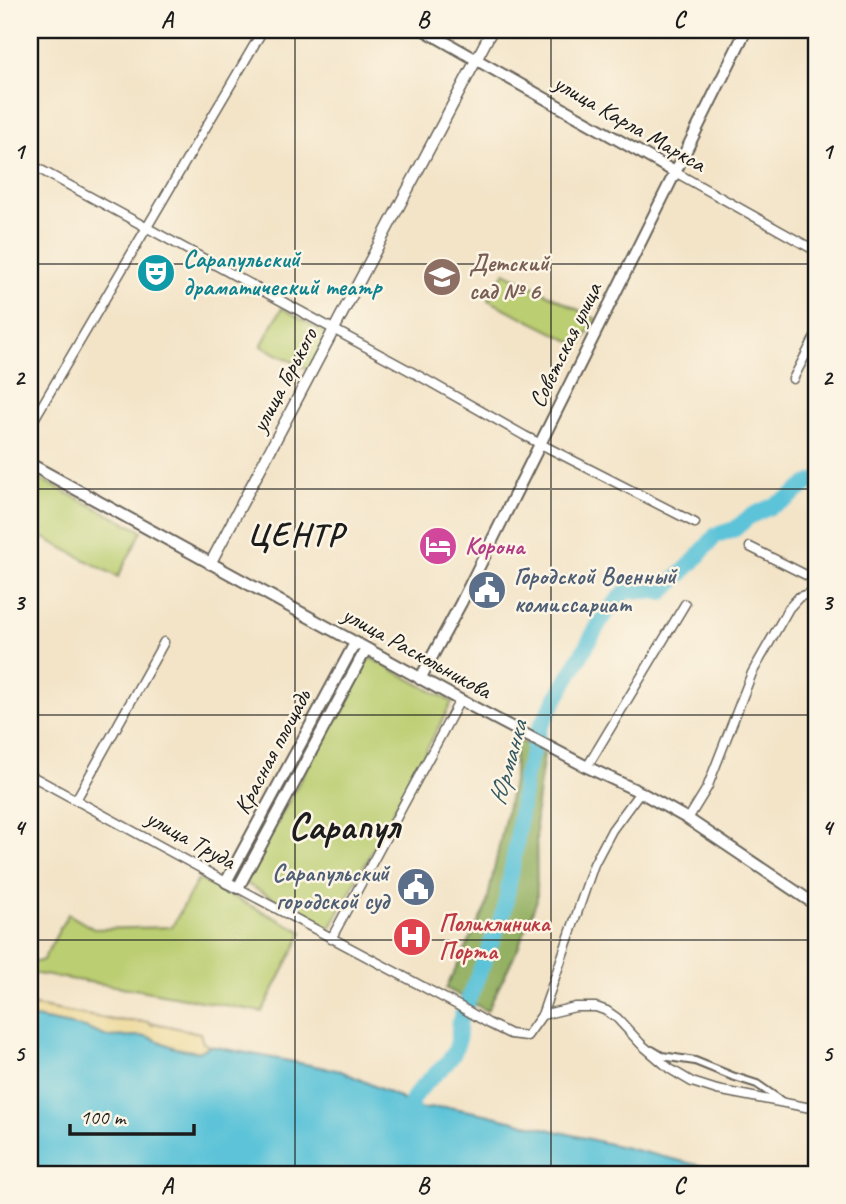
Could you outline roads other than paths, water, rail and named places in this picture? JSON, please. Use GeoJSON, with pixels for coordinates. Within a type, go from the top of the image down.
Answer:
{"type":"FeatureCollection","features":[{"type":"Feature","properties":{"kind":"main road","name":"улица Карла Маркса"},"geometry":{"type":"LineString","coordinates":[[424,30],[675,172]]}},
{"type":"Feature","properties":{"kind":"main road","name":"Советская улица"},"geometry":{"type":"LineString","coordinates":[[420,678],[461,603],[746,30]]}},
{"type":"Feature","properties":{"kind":"main road","name":"улица Раскольникова"},"geometry":{"type":"LineString","coordinates":[[30,464],[497,720],[640,792],[688,819],[816,905]]}},
{"type":"Feature","properties":{"kind":"main road","name":"Красная площадь"},"geometry":{"type":"LineString","coordinates":[[226,882],[355,643]]}},
{"type":"Feature","properties":{"kind":"main road","name":"Красная площадь"},"geometry":{"type":"LineString","coordinates":[[238,888],[366,649]]}},
{"type":"Feature","properties":{"kind":"main road","name":"улица Труда"},"geometry":{"type":"LineString","coordinates":[[226,882],[238,888]]}},
{"type":"Feature","properties":{"kind":"street"},"geometry":{"type":"LineString","coordinates":[[30,426],[263,30]]}},
{"type":"Feature","properties":{"kind":"street","name":"улица Горького"},"geometry":{"type":"LineString","coordinates":[[210,564],[492,30]]}},
{"type":"Feature","properties":{"kind":"street"},"geometry":{"type":"LineString","coordinates":[[30,164],[540,444],[695,523]]}},
{"type":"Feature","properties":{"kind":"street","name":"улица Карла Маркса"},"geometry":{"type":"LineString","coordinates":[[675,172],[816,251]]}},
{"type":"Feature","properties":{"kind":"street"},"geometry":{"type":"LineString","coordinates":[[793,379],[816,335]]}},
{"type":"Feature","properties":{"kind":"street"},"geometry":{"type":"LineString","coordinates":[[750,547],[816,580]]}},
{"type":"Feature","properties":{"kind":"street"},"geometry":{"type":"LineString","coordinates":[[688,819],[707,788],[752,673],[789,608],[799,597],[816,591]]}},
{"type":"Feature","properties":{"kind":"street"},"geometry":{"type":"LineString","coordinates":[[582,764],[685,604]]}},
{"type":"Feature","properties":{"kind":"street"},"geometry":{"type":"LineString","coordinates":[[76,800],[164,642]]}},
{"type":"Feature","properties":{"kind":"street"},"geometry":{"type":"LineString","coordinates":[[331,939],[460,700]]}},
{"type":"Feature","properties":{"kind":"street","name":"улица Труда"},"geometry":{"type":"LineString","coordinates":[[30,775],[226,882]]}},
{"type":"Feature","properties":{"kind":"street"},"geometry":{"type":"LineString","coordinates":[[542,1014],[594,864],[612,830],[640,792]]}},
{"type":"Feature","properties":{"kind":"street","name":"улица Труда"},"geometry":{"type":"LineString","coordinates":[[238,888],[510,1034],[527,1036],[542,1014]]}},
{"type":"Feature","properties":{"kind":"street"},"geometry":{"type":"LineString","coordinates":[[542,1014],[575,1007],[596,1007],[617,1018],[670,1069],[692,1082],[717,1090],[816,1109]]}},
{"type":"Feature","properties":{"kind":"street"},"geometry":{"type":"LineString","coordinates":[[641,1044],[662,1056],[695,1060],[757,1084],[785,1103]]}},
{"type":"Feature","properties":{"kind":"water"},"geometry":{"type":"Polygon","coordinates":[[[30,1017],[85,1028],[107,1037],[146,1036],[175,1048],[198,1052],[210,1046],[341,1071],[424,1109],[448,1107],[485,1114],[735,1174],[30,1174],[30,1017]]]}},
{"type":"Feature","properties":{"kind":"waterway","name":"Юрманка"},"geometry":{"type":"LineString","coordinates":[[408,1125],[415,1096],[452,1056],[459,1037],[459,1023],[504,911],[525,776],[540,727],[604,615],[627,590],[663,592],[716,535],[735,529],[749,517],[789,498],[816,480]]}},
{"type":"Feature","properties":{"kind":"place","name":"Сарапульский драматический театр"},"geometry":{"type":"Point","coordinates":[156,273]}},
{"type":"Feature","properties":{"kind":"place","name":"Детский сад № 6"},"geometry":{"type":"Point","coordinates":[442,277]}},
{"type":"Feature","properties":{"kind":"place","name":"Корона"},"geometry":{"type":"Point","coordinates":[438,546]}},
{"type":"Feature","properties":{"kind":"place","name":"Городской Военный комиссариат"},"geometry":{"type":"Point","coordinates":[487,590]}},
{"type":"Feature","properties":{"kind":"place","name":"Сарапульский городской суд"},"geometry":{"type":"Point","coordinates":[416,887]}},
{"type":"Feature","properties":{"kind":"place","name":"Поликлиника Порта"},"geometry":{"type":"Point","coordinates":[412,937]}},
{"type":"Feature","properties":{"kind":"district","name":"ЦЕНТР"},"geometry":{"type":"Point","coordinates":[296,534]}},
{"type":"Feature","properties":{"kind":"district","name":"Сарапул"},"geometry":{"type":"Point","coordinates":[344,826]}}]}
